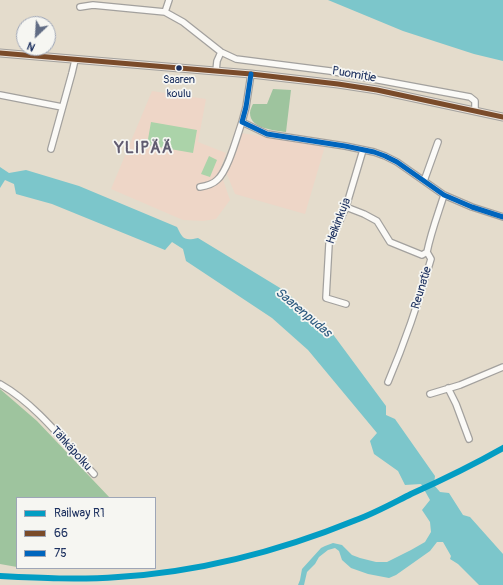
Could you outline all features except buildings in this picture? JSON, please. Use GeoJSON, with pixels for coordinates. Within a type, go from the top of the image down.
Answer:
{"type":"FeatureCollection","features":[{"type":"Feature","properties":{"kind":"main road"},"geometry":{"type":"LineString","coordinates":[[0,53],[310,80],[364,88],[503,117]]}},
{"type":"Feature","properties":{"kind":"street"},"geometry":{"type":"LineString","coordinates":[[165,12],[169,0]]}},
{"type":"Feature","properties":{"kind":"street","name":"Puomitie"},"geometry":{"type":"LineString","coordinates":[[80,7],[94,2],[165,12],[183,22],[221,52],[236,59],[330,71],[470,97],[475,100],[475,111]]}},
{"type":"Feature","properties":{"kind":"street"},"geometry":{"type":"LineString","coordinates":[[216,71],[217,61],[221,52]]}},
{"type":"Feature","properties":{"kind":"street"},"geometry":{"type":"LineString","coordinates":[[51,149],[72,73],[74,60]]}},
{"type":"Feature","properties":{"kind":"street"},"geometry":{"type":"LineString","coordinates":[[200,187],[208,186],[218,180],[227,163],[242,122],[251,74]]}},
{"type":"Feature","properties":{"kind":"street"},"geometry":{"type":"LineString","coordinates":[[0,95],[62,108]]}},
{"type":"Feature","properties":{"kind":"street"},"geometry":{"type":"LineString","coordinates":[[242,122],[267,134],[363,150],[385,156],[444,195],[472,207],[503,217]]}},
{"type":"Feature","properties":{"kind":"street"},"geometry":{"type":"LineString","coordinates":[[424,181],[438,142]]}},
{"type":"Feature","properties":{"kind":"street","name":"Heikinkuja"},"geometry":{"type":"LineString","coordinates":[[346,304],[326,298],[329,244],[346,207],[363,150]]}},
{"type":"Feature","properties":{"kind":"street","name":"Reunatie"},"geometry":{"type":"LineString","coordinates":[[388,382],[419,302],[431,259],[427,252],[431,232],[438,216],[444,195]]}},
{"type":"Feature","properties":{"kind":"street"},"geometry":{"type":"LineString","coordinates":[[346,207],[377,221],[390,242],[422,255],[427,252]]}},
{"type":"Feature","properties":{"kind":"street"},"geometry":{"type":"LineString","coordinates":[[430,394],[503,367]]}},
{"type":"Feature","properties":{"kind":"street","name":"Tähkäpolku"},"geometry":{"type":"LineString","coordinates":[[0,384],[16,392],[48,423],[94,474]]}},
{"type":"Feature","properties":{"kind":"street"},"geometry":{"type":"LineString","coordinates":[[448,388],[456,404],[469,439]]}},
{"type":"Feature","properties":{"kind":"shaded area","name":"Saaren koulu"},"geometry":{"type":"Polygon","coordinates":[[[152,91],[206,99],[198,142],[226,153],[220,171],[230,200],[216,219],[203,221],[183,220],[111,189],[152,91]]]}},
{"type":"Feature","properties":{"kind":"shaded area"},"geometry":{"type":"Polygon","coordinates":[[[241,133],[325,146],[305,214],[235,194],[226,172],[241,133]]]}},
{"type":"Feature","properties":{"kind":"green space"},"geometry":{"type":"Polygon","coordinates":[[[273,89],[291,90],[286,132],[258,126],[251,118],[250,112],[253,104],[267,104],[273,89]]]}},
{"type":"Feature","properties":{"kind":"green space"},"geometry":{"type":"Polygon","coordinates":[[[151,122],[197,130],[193,153],[147,145],[151,122]]]}},
{"type":"Feature","properties":{"kind":"green space"},"geometry":{"type":"Polygon","coordinates":[[[209,156],[217,160],[210,177],[201,174],[209,156]]]}},
{"type":"Feature","properties":{"kind":"green space"},"geometry":{"type":"Polygon","coordinates":[[[0,389],[37,421],[109,497],[16,497],[16,567],[0,564],[0,389]]]}},
{"type":"Feature","properties":{"kind":"water"},"geometry":{"type":"Polygon","coordinates":[[[328,0],[503,0],[503,61],[474,54],[403,31],[328,0]]]}},
{"type":"Feature","properties":{"kind":"water","name":"Saarenpudas"},"geometry":{"type":"Polygon","coordinates":[[[0,167],[9,173],[26,170],[79,186],[177,227],[184,238],[198,238],[285,291],[332,333],[386,406],[386,415],[395,419],[435,476],[434,485],[440,492],[449,493],[463,515],[470,517],[503,554],[503,585],[479,585],[458,564],[450,559],[451,556],[443,542],[437,542],[430,551],[396,575],[389,578],[368,574],[351,568],[342,560],[339,551],[335,548],[328,550],[319,557],[315,564],[307,572],[304,585],[298,585],[302,569],[321,548],[333,543],[342,545],[352,555],[360,558],[376,562],[387,562],[425,542],[431,532],[430,522],[422,510],[430,500],[421,484],[405,485],[398,471],[374,454],[370,441],[377,433],[308,350],[272,318],[186,261],[183,249],[172,242],[165,250],[52,204],[16,194],[14,184],[5,180],[0,188],[0,167]]]}},
{"type":"Feature","properties":{"kind":"rail line","name":"R1"},"geometry":{"type":"LineString","coordinates":[[0,576],[74,579],[118,577],[179,570],[239,558],[298,541],[363,517],[503,448]]}},
{"type":"Feature","properties":{"kind":"transit line","name":"66"},"geometry":{"type":"LineString","coordinates":[[0,53],[251,74],[338,84],[377,90],[503,117]]}},
{"type":"Feature","properties":{"kind":"transit line","name":"75"},"geometry":{"type":"LineString","coordinates":[[251,74],[242,122],[267,134],[345,146],[374,152],[385,156],[397,162],[444,195],[472,207],[503,217]]}},
{"type":"Feature","properties":{"kind":"place","name":"Saaren koulu"},"geometry":{"type":"Point","coordinates":[179,68]}},
{"type":"Feature","properties":{"kind":"district","name":"YLIPÄÄ"},"geometry":{"type":"Point","coordinates":[144,149]}}]}
